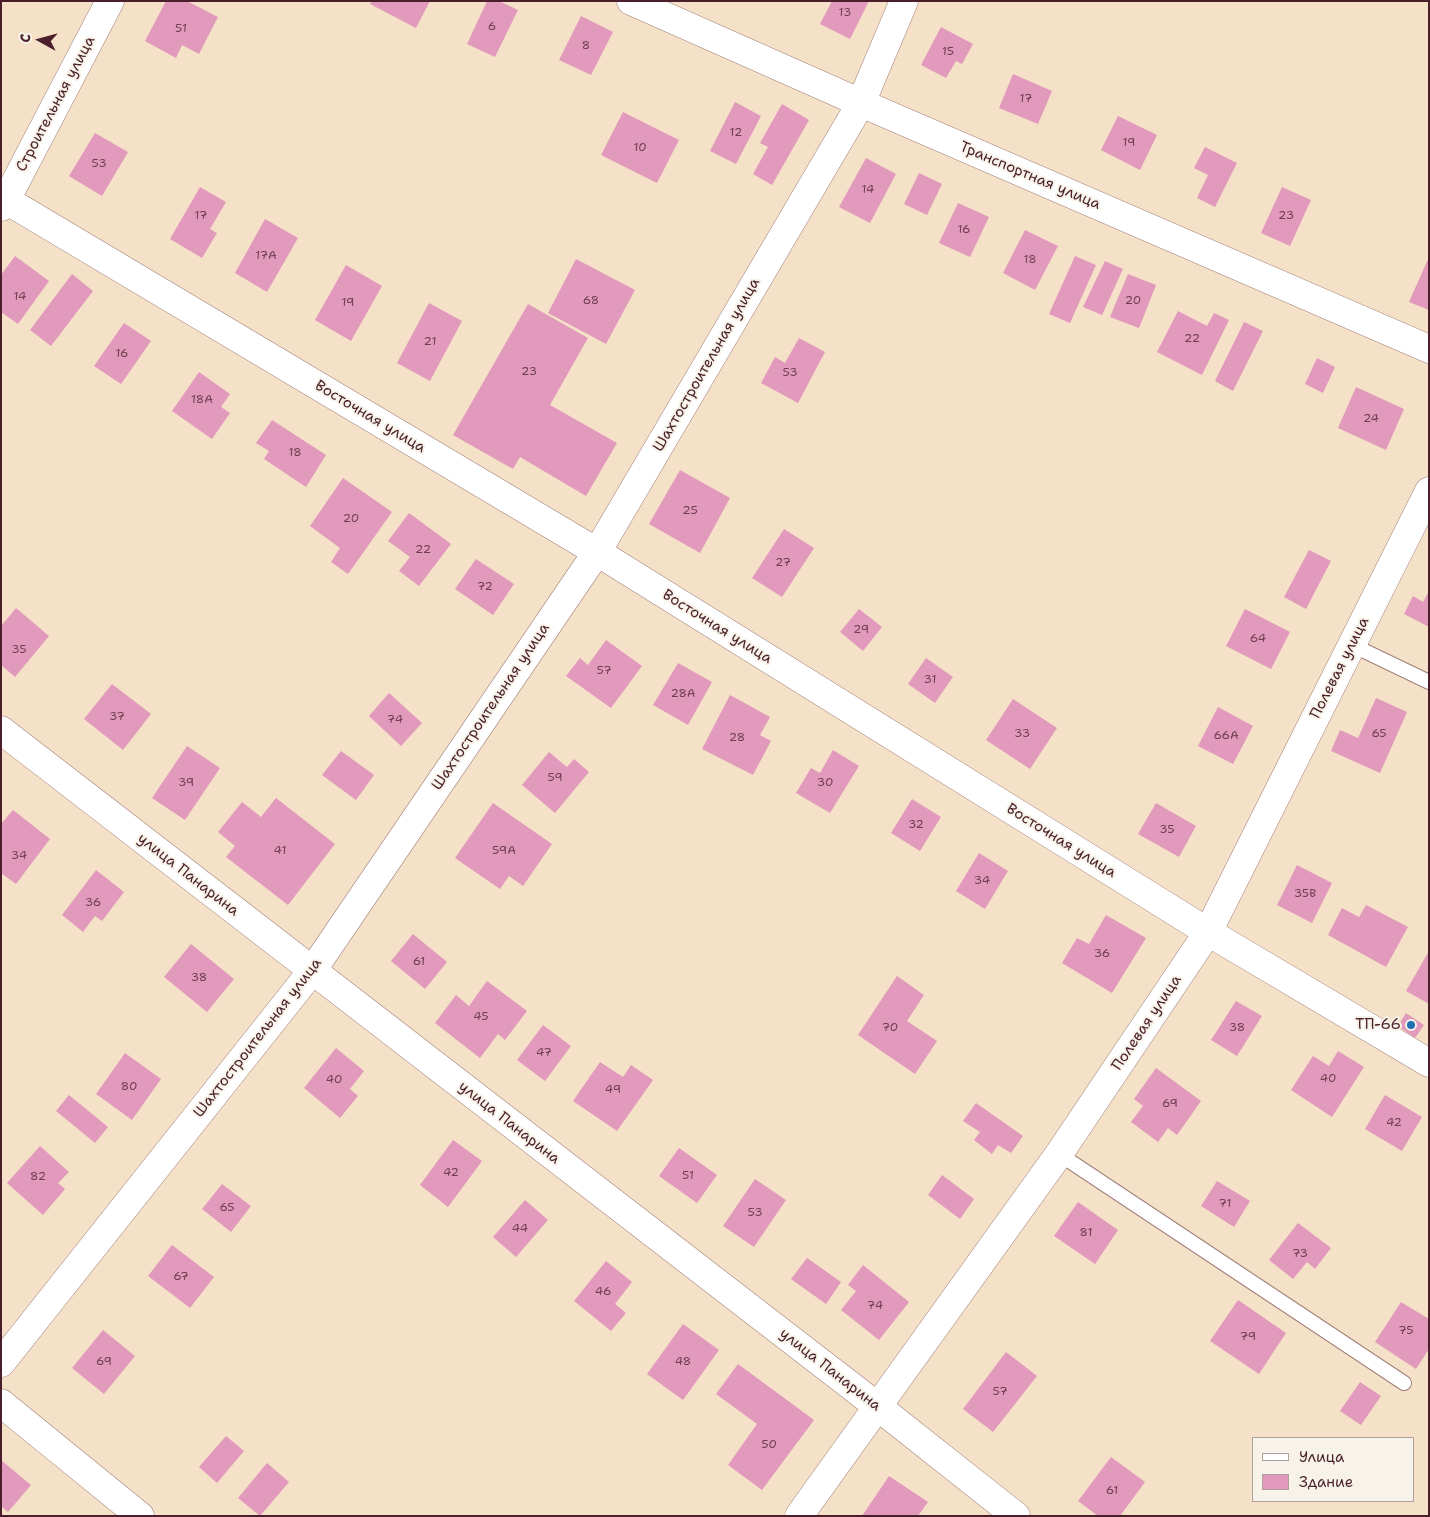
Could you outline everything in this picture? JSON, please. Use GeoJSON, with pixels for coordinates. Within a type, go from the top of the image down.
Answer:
{"type":"FeatureCollection","features":[{"type":"Feature","properties":{"kind":"street","name":"Строительная улица"},"geometry":{"type":"LineString","coordinates":[[3,201],[110,1]]}},
{"type":"Feature","properties":{"kind":"street","name":"Транспортная улица"},"geometry":{"type":"LineString","coordinates":[[631,1],[861,103],[1429,348]]}},
{"type":"Feature","properties":{"kind":"street","name":"Шахтостроительная улица"},"geometry":{"type":"LineString","coordinates":[[1,1363],[312,971],[597,552],[861,103],[904,1]]}},
{"type":"Feature","properties":{"kind":"street","name":"Восточная улица"},"geometry":{"type":"LineString","coordinates":[[3,201],[597,552],[1208,932],[1429,1063]]}},
{"type":"Feature","properties":{"kind":"street","name":"Полевая улица"},"geometry":{"type":"LineString","coordinates":[[799,1516],[1059,1154],[1208,932],[1429,491]]}},
{"type":"Feature","properties":{"kind":"street","name":"улица Панарина"},"geometry":{"type":"LineString","coordinates":[[1,730],[877,1406],[1016,1516]]}},
{"type":"Feature","properties":{"kind":"street"},"geometry":{"type":"LineString","coordinates":[[1,1403],[140,1516]]}},
{"type":"Feature","properties":{"kind":"lane"},"geometry":{"type":"LineString","coordinates":[[1352,645],[1429,682]]}},
{"type":"Feature","properties":{"kind":"lane"},"geometry":{"type":"LineString","coordinates":[[1059,1154],[1404,1383]]}},
{"type":"Feature","properties":{"kind":"building"},"geometry":{"type":"Polygon","coordinates":[[[166,1],[187,1],[218,17],[199,54],[182,45],[176,58],[145,41],[166,1]]]}},
{"type":"Feature","properties":{"kind":"building"},"geometry":{"type":"Polygon","coordinates":[[[372,1],[430,1],[416,28],[370,4],[372,1]]]}},
{"type":"Feature","properties":{"kind":"building"},"geometry":{"type":"Polygon","coordinates":[[[487,1],[499,1],[518,10],[495,57],[467,44],[487,1]]]}},
{"type":"Feature","properties":{"kind":"building"},"geometry":{"type":"Polygon","coordinates":[[[832,1],[869,1],[850,39],[820,24],[832,1]]]}},
{"type":"Feature","properties":{"kind":"building"},"geometry":{"type":"Polygon","coordinates":[[[581,16],[613,32],[591,75],[559,60],[581,16]]]}},
{"type":"Feature","properties":{"kind":"building"},"geometry":{"type":"Polygon","coordinates":[[[941,27],[973,44],[962,64],[956,61],[946,78],[921,65],[941,27]]]}},
{"type":"Feature","properties":{"kind":"building"},"geometry":{"type":"Polygon","coordinates":[[[1013,74],[1052,91],[1038,124],[999,108],[1013,74]]]}},
{"type":"Feature","properties":{"kind":"building"},"geometry":{"type":"Polygon","coordinates":[[[735,102],[761,116],[736,164],[710,151],[735,102]]]}},
{"type":"Feature","properties":{"kind":"building"},"geometry":{"type":"Polygon","coordinates":[[[782,104],[809,120],[772,185],[753,174],[768,147],[760,143],[782,104]]]}},
{"type":"Feature","properties":{"kind":"building"},"geometry":{"type":"Polygon","coordinates":[[[623,112],[679,140],[657,183],[601,155],[623,112]]]}},
{"type":"Feature","properties":{"kind":"building"},"geometry":{"type":"Polygon","coordinates":[[[1118,116],[1157,135],[1140,170],[1101,150],[1118,116]]]}},
{"type":"Feature","properties":{"kind":"building"},"geometry":{"type":"Polygon","coordinates":[[[95,133],[128,152],[102,196],[69,176],[95,133]]]}},
{"type":"Feature","properties":{"kind":"building"},"geometry":{"type":"Polygon","coordinates":[[[1205,147],[1237,163],[1215,207],[1197,198],[1208,175],[1194,168],[1205,147]]]}},
{"type":"Feature","properties":{"kind":"building"},"geometry":{"type":"Polygon","coordinates":[[[866,158],[896,174],[870,223],[839,207],[866,158]]]}},
{"type":"Feature","properties":{"kind":"building"},"geometry":{"type":"Polygon","coordinates":[[[919,173],[942,184],[927,215],[904,204],[919,173]]]}},
{"type":"Feature","properties":{"kind":"building"},"geometry":{"type":"Polygon","coordinates":[[[200,187],[226,202],[210,229],[217,233],[202,258],[170,239],[200,187]]]}},
{"type":"Feature","properties":{"kind":"building"},"geometry":{"type":"Polygon","coordinates":[[[1282,187],[1311,200],[1290,246],[1261,233],[1282,187]]]}},
{"type":"Feature","properties":{"kind":"building"},"geometry":{"type":"Polygon","coordinates":[[[958,203],[989,217],[970,257],[939,243],[958,203]]]}},
{"type":"Feature","properties":{"kind":"building"},"geometry":{"type":"Polygon","coordinates":[[[265,219],[298,238],[267,292],[235,273],[265,219]]]}},
{"type":"Feature","properties":{"kind":"building"},"geometry":{"type":"Polygon","coordinates":[[[1025,230],[1058,246],[1035,290],[1003,273],[1025,230]]]}},
{"type":"Feature","properties":{"kind":"building"},"geometry":{"type":"Polygon","coordinates":[[[15,256],[49,281],[18,324],[1,312],[1,275],[15,256]]]}},
{"type":"Feature","properties":{"kind":"building"},"geometry":{"type":"Polygon","coordinates":[[[1075,256],[1096,265],[1070,323],[1049,314],[1075,256]]]}},
{"type":"Feature","properties":{"kind":"building"},"geometry":{"type":"Polygon","coordinates":[[[1429,257],[1429,310],[1409,302],[1429,257]]]}},
{"type":"Feature","properties":{"kind":"building"},"geometry":{"type":"Polygon","coordinates":[[[576,259],[635,290],[606,344],[548,313],[576,259]]]}},
{"type":"Feature","properties":{"kind":"building"},"geometry":{"type":"Polygon","coordinates":[[[1105,261],[1123,269],[1102,315],[1083,307],[1105,261]]]}},
{"type":"Feature","properties":{"kind":"building"},"geometry":{"type":"Polygon","coordinates":[[[346,265],[382,286],[351,341],[315,320],[346,265]]]}},
{"type":"Feature","properties":{"kind":"building"},"geometry":{"type":"Polygon","coordinates":[[[72,274],[93,291],[51,346],[30,330],[72,274]]]}},
{"type":"Feature","properties":{"kind":"building"},"geometry":{"type":"Polygon","coordinates":[[[1128,274],[1156,285],[1139,328],[1110,317],[1128,274]]]}},
{"type":"Feature","properties":{"kind":"building"},"geometry":{"type":"Polygon","coordinates":[[[429,303],[462,321],[430,381],[397,363],[429,303]]]}},
{"type":"Feature","properties":{"kind":"building"},"geometry":{"type":"Polygon","coordinates":[[[528,304],[588,338],[550,405],[617,443],[586,496],[520,457],[513,469],[453,435],[528,304]]]}},
{"type":"Feature","properties":{"kind":"building"},"geometry":{"type":"Polygon","coordinates":[[[1178,311],[1207,326],[1214,313],[1229,320],[1202,375],[1157,352],[1178,311]]]}},
{"type":"Feature","properties":{"kind":"building"},"geometry":{"type":"Polygon","coordinates":[[[1244,322],[1263,331],[1233,391],[1215,381],[1244,322]]]}},
{"type":"Feature","properties":{"kind":"building"},"geometry":{"type":"Polygon","coordinates":[[[124,323],[151,341],[121,384],[94,366],[124,323]]]}},
{"type":"Feature","properties":{"kind":"building"},"geometry":{"type":"Polygon","coordinates":[[[799,338],[825,352],[798,403],[761,383],[775,357],[785,363],[799,338]]]}},
{"type":"Feature","properties":{"kind":"building"},"geometry":{"type":"Polygon","coordinates":[[[1317,358],[1335,367],[1323,393],[1305,384],[1317,358]]]}},
{"type":"Feature","properties":{"kind":"building"},"geometry":{"type":"Polygon","coordinates":[[[199,372],[230,394],[221,407],[230,413],[212,439],[172,411],[199,372]]]}},
{"type":"Feature","properties":{"kind":"building"},"geometry":{"type":"Polygon","coordinates":[[[1356,387],[1404,409],[1386,450],[1338,428],[1356,387]]]}},
{"type":"Feature","properties":{"kind":"building"},"geometry":{"type":"Polygon","coordinates":[[[272,420],[326,455],[306,487],[264,459],[269,451],[256,443],[272,420]]]}},
{"type":"Feature","properties":{"kind":"building"},"geometry":{"type":"Polygon","coordinates":[[[680,470],[730,498],[700,553],[649,524],[680,470]]]}},
{"type":"Feature","properties":{"kind":"building"},"geometry":{"type":"Polygon","coordinates":[[[343,478],[392,512],[348,574],[331,562],[340,548],[310,526],[343,478]]]}},
{"type":"Feature","properties":{"kind":"building"},"geometry":{"type":"Polygon","coordinates":[[[409,513],[451,544],[419,586],[399,571],[410,557],[388,541],[409,513]]]}},
{"type":"Feature","properties":{"kind":"building"},"geometry":{"type":"Polygon","coordinates":[[[784,529],[814,548],[782,597],[752,578],[784,529]]]}},
{"type":"Feature","properties":{"kind":"building"},"geometry":{"type":"Polygon","coordinates":[[[1309,550],[1331,561],[1306,609],[1284,597],[1309,550]]]}},
{"type":"Feature","properties":{"kind":"building"},"geometry":{"type":"Polygon","coordinates":[[[476,559],[514,584],[493,615],[455,589],[476,559]]]}},
{"type":"Feature","properties":{"kind":"building"},"geometry":{"type":"Polygon","coordinates":[[[1429,591],[1429,627],[1404,614],[1413,596],[1423,602],[1429,591]]]}},
{"type":"Feature","properties":{"kind":"building"},"geometry":{"type":"Polygon","coordinates":[[[16,608],[49,636],[15,677],[1,665],[1,626],[16,608]]]}},
{"type":"Feature","properties":{"kind":"building"},"geometry":{"type":"Polygon","coordinates":[[[859,609],[882,627],[863,651],[840,632],[859,609]]]}},
{"type":"Feature","properties":{"kind":"building"},"geometry":{"type":"Polygon","coordinates":[[[1245,609],[1290,632],[1271,669],[1226,646],[1245,609]]]}},
{"type":"Feature","properties":{"kind":"building"},"geometry":{"type":"Polygon","coordinates":[[[606,640],[642,666],[611,708],[566,676],[580,658],[588,665],[606,640]]]}},
{"type":"Feature","properties":{"kind":"building"},"geometry":{"type":"Polygon","coordinates":[[[926,658],[953,677],[935,703],[908,684],[926,658]]]}},
{"type":"Feature","properties":{"kind":"building"},"geometry":{"type":"Polygon","coordinates":[[[678,663],[712,682],[688,725],[653,705],[678,663]]]}},
{"type":"Feature","properties":{"kind":"building"},"geometry":{"type":"Polygon","coordinates":[[[112,684],[151,714],[123,750],[84,719],[112,684]]]}},
{"type":"Feature","properties":{"kind":"building"},"geometry":{"type":"Polygon","coordinates":[[[389,693],[422,723],[401,746],[369,716],[389,693]]]}},
{"type":"Feature","properties":{"kind":"building"},"geometry":{"type":"Polygon","coordinates":[[[730,695],[770,717],[760,735],[771,741],[753,775],[702,749],[730,695]]]}},
{"type":"Feature","properties":{"kind":"building"},"geometry":{"type":"Polygon","coordinates":[[[1376,698],[1407,712],[1380,773],[1331,751],[1340,730],[1358,738],[1376,698]]]}},
{"type":"Feature","properties":{"kind":"building"},"geometry":{"type":"Polygon","coordinates":[[[1013,699],[1057,728],[1030,769],[986,740],[1013,699]]]}},
{"type":"Feature","properties":{"kind":"building"},"geometry":{"type":"Polygon","coordinates":[[[1218,707],[1253,726],[1233,764],[1198,746],[1218,707]]]}},
{"type":"Feature","properties":{"kind":"building"},"geometry":{"type":"Polygon","coordinates":[[[187,746],[220,768],[185,820],[152,798],[187,746]]]}},
{"type":"Feature","properties":{"kind":"building"},"geometry":{"type":"Polygon","coordinates":[[[833,750],[859,766],[830,813],[796,793],[811,768],[820,773],[833,750]]]}},
{"type":"Feature","properties":{"kind":"building"},"geometry":{"type":"Polygon","coordinates":[[[341,751],[374,775],[356,800],[322,775],[341,751]]]}},
{"type":"Feature","properties":{"kind":"building"},"geometry":{"type":"Polygon","coordinates":[[[549,752],[567,767],[574,759],[589,772],[555,813],[522,785],[549,752]]]}},
{"type":"Feature","properties":{"kind":"building"},"geometry":{"type":"Polygon","coordinates":[[[276,798],[335,844],[288,905],[226,857],[235,846],[218,832],[242,802],[261,817],[276,798]]]}},
{"type":"Feature","properties":{"kind":"building"},"geometry":{"type":"Polygon","coordinates":[[[912,799],[941,817],[920,851],[891,833],[912,799]]]}},
{"type":"Feature","properties":{"kind":"building"},"geometry":{"type":"Polygon","coordinates":[[[493,803],[552,844],[523,886],[509,876],[500,889],[455,858],[493,803]]]}},
{"type":"Feature","properties":{"kind":"building"},"geometry":{"type":"Polygon","coordinates":[[[1156,803],[1196,826],[1179,857],[1138,834],[1156,803]]]}},
{"type":"Feature","properties":{"kind":"building"},"geometry":{"type":"Polygon","coordinates":[[[13,810],[50,839],[16,884],[1,873],[1,824],[13,810]]]}},
{"type":"Feature","properties":{"kind":"building"},"geometry":{"type":"Polygon","coordinates":[[[979,853],[1008,871],[985,909],[956,891],[979,853]]]}},
{"type":"Feature","properties":{"kind":"building"},"geometry":{"type":"Polygon","coordinates":[[[1297,865],[1332,883],[1312,923],[1277,905],[1297,865]]]}},
{"type":"Feature","properties":{"kind":"building"},"geometry":{"type":"Polygon","coordinates":[[[96,870],[124,892],[102,921],[95,916],[83,932],[62,915],[96,870]]]}},
{"type":"Feature","properties":{"kind":"building"},"geometry":{"type":"Polygon","coordinates":[[[1366,905],[1408,927],[1386,967],[1328,935],[1342,908],[1359,917],[1366,905]]]}},
{"type":"Feature","properties":{"kind":"building"},"geometry":{"type":"Polygon","coordinates":[[[1106,915],[1146,938],[1112,993],[1062,963],[1077,938],[1089,944],[1106,915]]]}},
{"type":"Feature","properties":{"kind":"building"},"geometry":{"type":"Polygon","coordinates":[[[413,934],[447,962],[425,989],[391,961],[413,934]]]}},
{"type":"Feature","properties":{"kind":"building"},"geometry":{"type":"Polygon","coordinates":[[[191,944],[234,979],[207,1012],[164,977],[191,944]]]}},
{"type":"Feature","properties":{"kind":"building"},"geometry":{"type":"Polygon","coordinates":[[[1429,951],[1429,1004],[1406,991],[1429,951]]]}},
{"type":"Feature","properties":{"kind":"building"},"geometry":{"type":"Polygon","coordinates":[[[897,976],[924,995],[907,1021],[937,1041],[915,1074],[858,1035],[897,976]]]}},
{"type":"Feature","properties":{"kind":"building"},"geometry":{"type":"Polygon","coordinates":[[[487,981],[527,1011],[505,1040],[498,1034],[480,1058],[435,1023],[456,995],[469,1006],[487,981]]]}},
{"type":"Feature","properties":{"kind":"building"},"geometry":{"type":"Polygon","coordinates":[[[1236,1001],[1262,1016],[1237,1056],[1211,1040],[1236,1001]]]}},
{"type":"Feature","properties":{"kind":"building","name":"ТП-66"},"geometry":{"type":"Polygon","coordinates":[[[1406,1013],[1424,1025],[1415,1038],[1398,1026],[1406,1013]]]}},
{"type":"Feature","properties":{"kind":"building"},"geometry":{"type":"Polygon","coordinates":[[[543,1025],[571,1046],[545,1081],[517,1060],[543,1025]]]}},
{"type":"Feature","properties":{"kind":"building"},"geometry":{"type":"Polygon","coordinates":[[[336,1048],[364,1071],[350,1089],[358,1096],[340,1118],[304,1088],[336,1048]]]}},
{"type":"Feature","properties":{"kind":"building"},"geometry":{"type":"Polygon","coordinates":[[[1338,1051],[1364,1067],[1332,1117],[1291,1090],[1313,1056],[1329,1066],[1338,1051]]]}},
{"type":"Feature","properties":{"kind":"building"},"geometry":{"type":"Polygon","coordinates":[[[125,1053],[161,1079],[132,1120],[96,1094],[125,1053]]]}},
{"type":"Feature","properties":{"kind":"building"},"geometry":{"type":"Polygon","coordinates":[[[600,1062],[623,1077],[631,1065],[653,1080],[617,1131],[573,1101],[600,1062]]]}},
{"type":"Feature","properties":{"kind":"building"},"geometry":{"type":"Polygon","coordinates":[[[1156,1068],[1201,1101],[1177,1135],[1168,1128],[1158,1142],[1131,1122],[1143,1106],[1134,1099],[1156,1068]]]}},
{"type":"Feature","properties":{"kind":"building"},"geometry":{"type":"Polygon","coordinates":[[[69,1095],[108,1127],[95,1143],[56,1111],[69,1095]]]}},
{"type":"Feature","properties":{"kind":"building"},"geometry":{"type":"Polygon","coordinates":[[[1385,1095],[1422,1117],[1402,1151],[1365,1129],[1385,1095]]]}},
{"type":"Feature","properties":{"kind":"building"},"geometry":{"type":"Polygon","coordinates":[[[976,1103],[1023,1136],[1011,1153],[998,1145],[992,1154],[974,1140],[980,1132],[963,1121],[976,1103]]]}},
{"type":"Feature","properties":{"kind":"building"},"geometry":{"type":"Polygon","coordinates":[[[453,1140],[482,1161],[448,1207],[420,1185],[453,1140]]]}},
{"type":"Feature","properties":{"kind":"building"},"geometry":{"type":"Polygon","coordinates":[[[40,1146],[69,1172],[58,1183],[65,1189],[43,1215],[7,1183],[40,1146]]]}},
{"type":"Feature","properties":{"kind":"building"},"geometry":{"type":"Polygon","coordinates":[[[679,1148],[717,1175],[697,1203],[659,1176],[679,1148]]]}},
{"type":"Feature","properties":{"kind":"building"},"geometry":{"type":"Polygon","coordinates":[[[942,1175],[974,1199],[960,1219],[928,1195],[942,1175]]]}},
{"type":"Feature","properties":{"kind":"building"},"geometry":{"type":"Polygon","coordinates":[[[755,1179],[786,1200],[754,1247],[723,1226],[755,1179]]]}},
{"type":"Feature","properties":{"kind":"building"},"geometry":{"type":"Polygon","coordinates":[[[1217,1181],[1250,1201],[1234,1227],[1201,1206],[1217,1181]]]}},
{"type":"Feature","properties":{"kind":"building"},"geometry":{"type":"Polygon","coordinates":[[[222,1184],[251,1206],[231,1232],[202,1209],[222,1184]]]}},
{"type":"Feature","properties":{"kind":"building"},"geometry":{"type":"Polygon","coordinates":[[[525,1200],[548,1220],[516,1257],[493,1237],[525,1200]]]}},
{"type":"Feature","properties":{"kind":"building"},"geometry":{"type":"Polygon","coordinates":[[[1078,1202],[1118,1230],[1095,1264],[1054,1236],[1078,1202]]]}},
{"type":"Feature","properties":{"kind":"building"},"geometry":{"type":"Polygon","coordinates":[[[1298,1223],[1331,1248],[1315,1269],[1307,1262],[1293,1279],[1269,1260],[1298,1223]]]}},
{"type":"Feature","properties":{"kind":"building"},"geometry":{"type":"Polygon","coordinates":[[[172,1245],[214,1277],[190,1308],[148,1276],[172,1245]]]}},
{"type":"Feature","properties":{"kind":"building"},"geometry":{"type":"Polygon","coordinates":[[[807,1258],[841,1282],[826,1304],[791,1279],[807,1258]]]}},
{"type":"Feature","properties":{"kind":"building"},"geometry":{"type":"Polygon","coordinates":[[[606,1261],[632,1282],[615,1304],[626,1313],[611,1331],[574,1301],[606,1261]]]}},
{"type":"Feature","properties":{"kind":"building"},"geometry":{"type":"Polygon","coordinates":[[[863,1265],[909,1302],[879,1340],[841,1310],[856,1291],[848,1285],[863,1265]]]}},
{"type":"Feature","properties":{"kind":"building"},"geometry":{"type":"Polygon","coordinates":[[[1238,1300],[1286,1333],[1259,1374],[1210,1341],[1238,1300]]]}},
{"type":"Feature","properties":{"kind":"building"},"geometry":{"type":"Polygon","coordinates":[[[1401,1302],[1429,1319],[1429,1349],[1416,1369],[1375,1342],[1401,1302]]]}},
{"type":"Feature","properties":{"kind":"building"},"geometry":{"type":"Polygon","coordinates":[[[683,1324],[719,1350],[683,1400],[647,1374],[683,1324]]]}},
{"type":"Feature","properties":{"kind":"building"},"geometry":{"type":"Polygon","coordinates":[[[103,1330],[135,1356],[104,1394],[72,1368],[103,1330]]]}},
{"type":"Feature","properties":{"kind":"building"},"geometry":{"type":"Polygon","coordinates":[[[1006,1352],[1037,1376],[993,1432],[963,1409],[1006,1352]]]}},
{"type":"Feature","properties":{"kind":"building"},"geometry":{"type":"Polygon","coordinates":[[[738,1364],[814,1420],[762,1490],[728,1465],[757,1424],[716,1394],[738,1364]]]}},
{"type":"Feature","properties":{"kind":"building"},"geometry":{"type":"Polygon","coordinates":[[[1360,1382],[1381,1396],[1361,1425],[1340,1411],[1360,1382]]]}},
{"type":"Feature","properties":{"kind":"building"},"geometry":{"type":"Polygon","coordinates":[[[226,1436],[244,1451],[217,1483],[199,1467],[226,1436]]]}},
{"type":"Feature","properties":{"kind":"building"},"geometry":{"type":"Polygon","coordinates":[[[1111,1457],[1145,1482],[1120,1516],[1098,1516],[1078,1501],[1111,1457]]]}},
{"type":"Feature","properties":{"kind":"building"},"geometry":{"type":"Polygon","coordinates":[[[1,1460],[31,1485],[8,1512],[1,1506],[1,1460]]]}},
{"type":"Feature","properties":{"kind":"building"},"geometry":{"type":"Polygon","coordinates":[[[267,1463],[289,1482],[260,1516],[238,1498],[267,1463]]]}},
{"type":"Feature","properties":{"kind":"building"},"geometry":{"type":"Polygon","coordinates":[[[889,1476],[928,1502],[918,1516],[862,1516],[889,1476]]]}},
{"type":"Feature","properties":{"kind":"place","name":"ТП-66"},"geometry":{"type":"Point","coordinates":[1411,1025]}}]}
